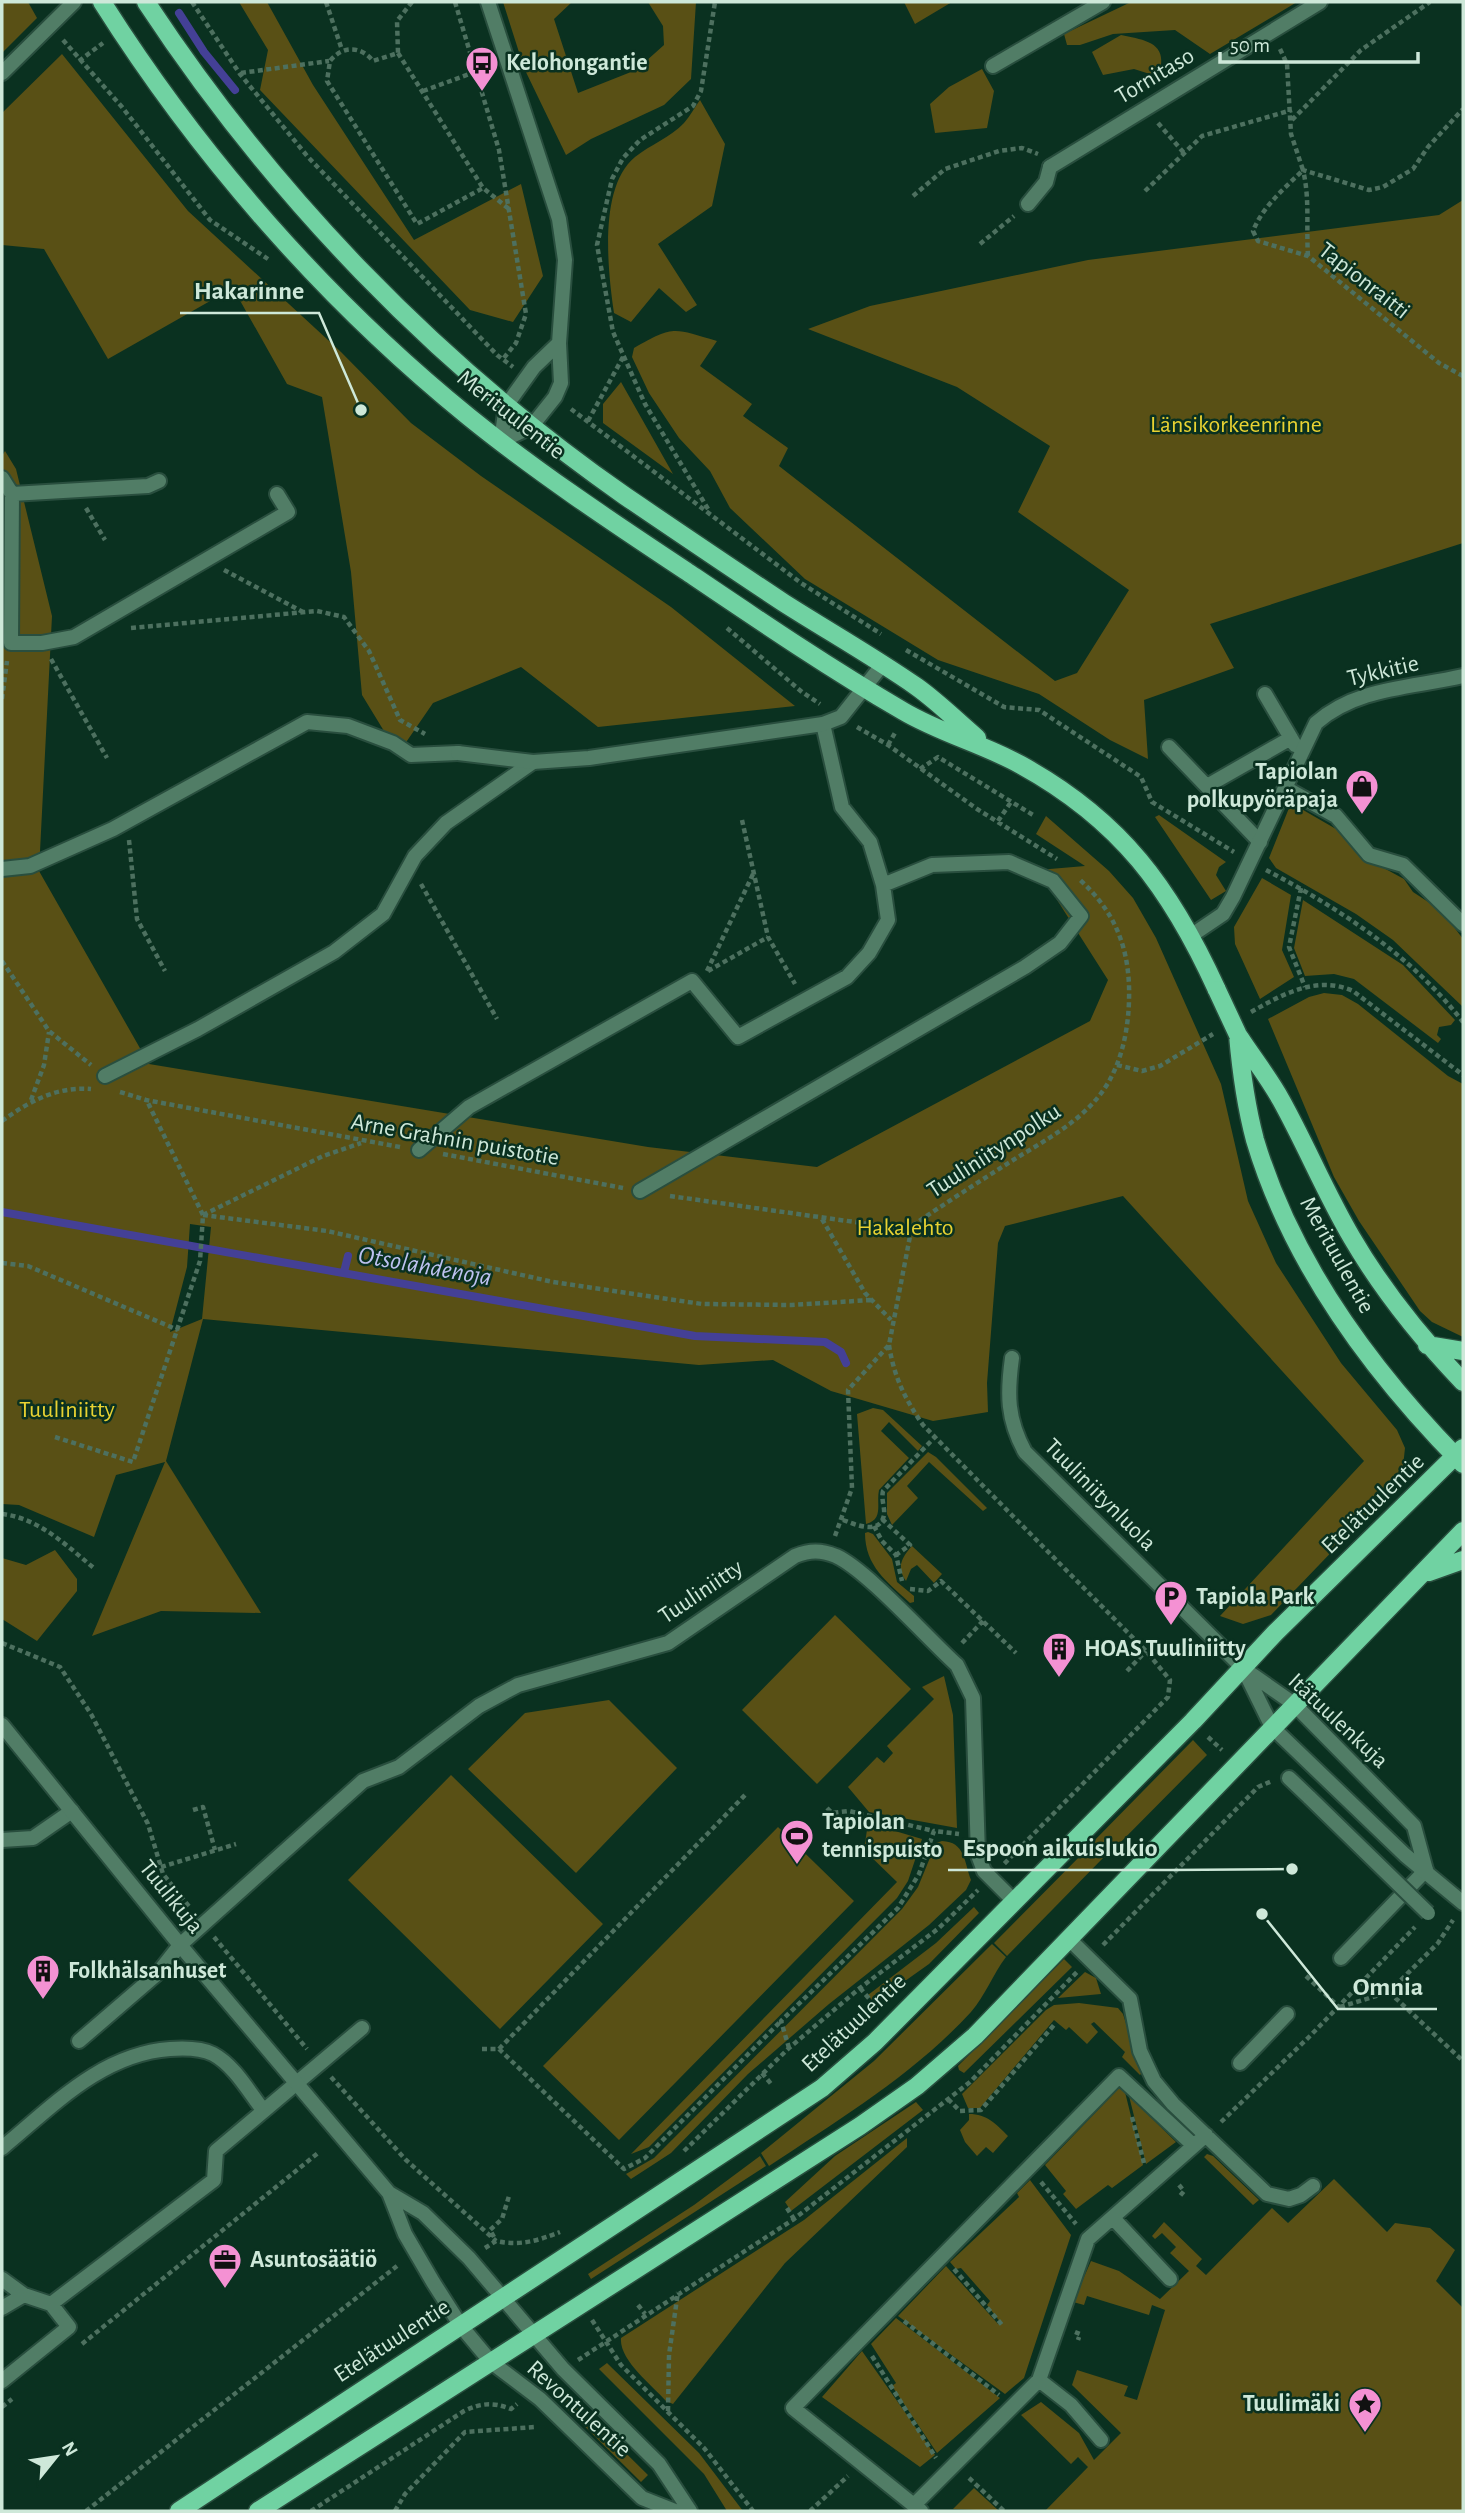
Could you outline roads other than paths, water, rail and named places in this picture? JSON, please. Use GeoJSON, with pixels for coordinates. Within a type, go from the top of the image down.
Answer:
{"type":"FeatureCollection","features":[{"type":"Feature","properties":{"kind":"main road","name":"Merituulentie"},"geometry":{"type":"LineString","coordinates":[[102,2],[224,170],[279,236],[339,299],[401,357],[501,441],[686,572],[866,688],[906,713],[990,750],[1053,785],[1119,837],[1156,877],[1192,934],[1238,1035],[1281,1099],[1312,1165],[1353,1240],[1393,1301],[1427,1345],[1463,1382]]}},
{"type":"Feature","properties":{"kind":"main road","name":"Merituulentie"},"geometry":{"type":"LineString","coordinates":[[146,2],[240,130],[327,233],[426,337],[531,427],[636,503],[786,604],[920,689],[990,750]]}},
{"type":"Feature","properties":{"kind":"main road","name":"Merituulentie"},"geometry":{"type":"LineString","coordinates":[[1238,1035],[1242,1077],[1256,1140],[1288,1224],[1331,1304],[1383,1373],[1461,1456]]}},
{"type":"Feature","properties":{"kind":"main road"},"geometry":{"type":"LineString","coordinates":[[1427,1345],[1463,1351]]}},
{"type":"Feature","properties":{"kind":"main road","name":"Etelätuulentie"},"geometry":{"type":"LineString","coordinates":[[179,2511],[822,2088],[874,2042],[1193,1721],[1242,1668],[1461,1456]]}},
{"type":"Feature","properties":{"kind":"main road"},"geometry":{"type":"LineString","coordinates":[[258,2511],[534,2336],[917,2086],[975,2036],[1463,1531]]}},
{"type":"Feature","properties":{"kind":"main road"},"geometry":{"type":"LineString","coordinates":[[1425,1573],[1463,1560]]}},
{"type":"Feature","properties":{"kind":"street"},"geometry":{"type":"LineString","coordinates":[[2,72],[74,2]]}},
{"type":"Feature","properties":{"kind":"street"},"geometry":{"type":"LineString","coordinates":[[488,2],[558,219],[565,260],[559,343],[561,383],[555,397],[531,427],[501,441]]}},
{"type":"Feature","properties":{"kind":"street"},"geometry":{"type":"LineString","coordinates":[[993,66],[1103,2]]}},
{"type":"Feature","properties":{"kind":"street","name":"Tornitaso"},"geometry":{"type":"LineString","coordinates":[[1028,204],[1046,182],[1050,167],[1320,2]]}},
{"type":"Feature","properties":{"kind":"street"},"geometry":{"type":"LineString","coordinates":[[501,441],[506,406],[526,377],[559,343]]}},
{"type":"Feature","properties":{"kind":"street"},"geometry":{"type":"LineString","coordinates":[[2,478],[12,494],[11,643],[42,643],[75,637],[288,512],[277,494]]}},
{"type":"Feature","properties":{"kind":"street"},"geometry":{"type":"LineString","coordinates":[[12,494],[149,486],[159,481]]}},
{"type":"Feature","properties":{"kind":"street"},"geometry":{"type":"LineString","coordinates":[[2,869],[30,866],[127,822],[307,723],[348,726],[393,743],[411,755],[458,753],[533,762],[589,758],[823,724],[841,717],[883,664]]}},
{"type":"Feature","properties":{"kind":"street","name":"Tykkitie"},"geometry":{"type":"LineString","coordinates":[[1192,934],[1223,914],[1287,789],[1317,723],[1334,708],[1357,696],[1463,676]]}},
{"type":"Feature","properties":{"kind":"street"},"geometry":{"type":"LineString","coordinates":[[1265,694],[1301,756]]}},
{"type":"Feature","properties":{"kind":"street"},"geometry":{"type":"LineString","coordinates":[[419,1150],[470,1107],[692,981],[738,1037],[847,977],[869,953],[888,920],[883,885],[870,842],[842,807],[823,724]]}},
{"type":"Feature","properties":{"kind":"street"},"geometry":{"type":"LineString","coordinates":[[1208,786],[1291,738]]}},
{"type":"Feature","properties":{"kind":"street"},"geometry":{"type":"LineString","coordinates":[[1169,747],[1260,842]]}},
{"type":"Feature","properties":{"kind":"street"},"geometry":{"type":"LineString","coordinates":[[104,1076],[198,1029],[334,952],[383,914],[410,864],[446,823],[533,762]]}},
{"type":"Feature","properties":{"kind":"street"},"geometry":{"type":"LineString","coordinates":[[1287,789],[1336,816],[1369,855],[1403,865],[1463,924]]}},
{"type":"Feature","properties":{"kind":"street"},"geometry":{"type":"LineString","coordinates":[[640,1191],[1025,967],[1060,943],[1081,916],[1053,881],[1009,862],[932,865],[883,885]]}},
{"type":"Feature","properties":{"kind":"street","name":"Tuuliniitynluola"},"geometry":{"type":"LineString","coordinates":[[1012,1358],[1007,1396],[1009,1415],[1025,1452],[1242,1668]]}},
{"type":"Feature","properties":{"kind":"street","name":"Tuuliniitty"},"geometry":{"type":"LineString","coordinates":[[79,2041],[158,1973],[180,1945],[363,1781],[399,1767],[478,1706],[518,1685],[668,1643],[795,1556],[812,1550],[839,1557],[861,1574],[957,1665],[973,1698],[980,1864],[990,1878],[1014,1901]]}},
{"type":"Feature","properties":{"kind":"street","name":"Itätuulenkuja"},"geometry":{"type":"LineString","coordinates":[[1242,1668],[1294,1704],[1414,1826],[1426,1870]]}},
{"type":"Feature","properties":{"kind":"street","name":"Itätuulenkuja"},"geometry":{"type":"LineString","coordinates":[[1242,1668],[1272,1727],[1405,1854],[1463,1903]]}},
{"type":"Feature","properties":{"kind":"street","name":"Tuulikuja"},"geometry":{"type":"LineString","coordinates":[[2,1725],[180,1945],[388,2193],[405,2234],[461,2326]]}},
{"type":"Feature","properties":{"kind":"street"},"geometry":{"type":"LineString","coordinates":[[1289,1778],[1428,1913]]}},
{"type":"Feature","properties":{"kind":"street"},"geometry":{"type":"LineString","coordinates":[[2,1840],[33,1838],[72,1811]]}},
{"type":"Feature","properties":{"kind":"street"},"geometry":{"type":"LineString","coordinates":[[1341,1958],[1426,1870]]}},
{"type":"Feature","properties":{"kind":"street"},"geometry":{"type":"LineString","coordinates":[[1068,1938],[1130,1998],[1140,2051],[1154,2081],[1206,2135],[1266,2194],[1289,2199],[1301,2195],[1313,2186]]}},
{"type":"Feature","properties":{"kind":"street"},"geometry":{"type":"LineString","coordinates":[[1240,2063],[1287,2014]]}},
{"type":"Feature","properties":{"kind":"street"},"geometry":{"type":"LineString","coordinates":[[51,2304],[214,2180],[216,2151],[362,2028]]}},
{"type":"Feature","properties":{"kind":"street"},"geometry":{"type":"LineString","coordinates":[[2,2148],[100,2068],[123,2057],[156,2050],[184,2048],[211,2053],[224,2062],[263,2110]]}},
{"type":"Feature","properties":{"kind":"street"},"geometry":{"type":"LineString","coordinates":[[1194,2145],[1119,2076],[793,2408],[917,2508],[946,2473],[1039,2380],[1088,2239],[1206,2135]]}},
{"type":"Feature","properties":{"kind":"street","name":"Tuulikuja"},"geometry":{"type":"LineString","coordinates":[[388,2193],[423,2213],[505,2297]]}},
{"type":"Feature","properties":{"kind":"street"},"geometry":{"type":"LineString","coordinates":[[1113,2218],[1171,2279]]}},
{"type":"Feature","properties":{"kind":"street"},"geometry":{"type":"LineString","coordinates":[[2,2278],[24,2295],[51,2304],[69,2327],[2,2381]]}},
{"type":"Feature","properties":{"kind":"street"},"geometry":{"type":"LineString","coordinates":[[2,2308],[24,2295]]}},
{"type":"Feature","properties":{"kind":"street","name":"Revontulentie"},"geometry":{"type":"LineString","coordinates":[[505,2297],[563,2370],[659,2464],[690,2511]]}},
{"type":"Feature","properties":{"kind":"street","name":"Revontulentie"},"geometry":{"type":"LineString","coordinates":[[461,2326],[491,2362],[540,2399],[642,2498],[675,2511]]}},
{"type":"Feature","properties":{"kind":"street"},"geometry":{"type":"LineString","coordinates":[[1039,2380],[1071,2405],[1101,2440]]}},
{"type":"Feature","properties":{"kind":"waterway"},"geometry":{"type":"LineString","coordinates":[[179,13],[204,52],[235,90]]}},
{"type":"Feature","properties":{"kind":"waterway","name":"Otsolahdenoja"},"geometry":{"type":"LineString","coordinates":[[2,1212],[695,1336],[825,1342],[841,1352],[846,1363]]}},
{"type":"Feature","properties":{"kind":"waterway"},"geometry":{"type":"LineString","coordinates":[[344,1272],[348,1256]]}},
{"type":"Feature","properties":{"kind":"place","name":"Kelohongantie"},"geometry":{"type":"Point","coordinates":[482,93]}},
{"type":"Feature","properties":{"kind":"place","name":"Hakarinne"},"geometry":{"type":"Point","coordinates":[361,410]}},
{"type":"Feature","properties":{"kind":"place","name":"Tapiolan polkupyöräpaja"},"geometry":{"type":"Point","coordinates":[1362,816]}},
{"type":"Feature","properties":{"kind":"place","name":"Tapiola Park"},"geometry":{"type":"Point","coordinates":[1171,1627]}},
{"type":"Feature","properties":{"kind":"place","name":"HOAS Tuuliniitty"},"geometry":{"type":"Point","coordinates":[1059,1679]}},
{"type":"Feature","properties":{"kind":"place","name":"Tapiolan tennispuisto"},"geometry":{"type":"Point","coordinates":[797,1866]}},
{"type":"Feature","properties":{"kind":"place","name":"Espoon aikuislukio"},"geometry":{"type":"Point","coordinates":[1292,1869]}},
{"type":"Feature","properties":{"kind":"place","name":"Omnia"},"geometry":{"type":"Point","coordinates":[1262,1914]}},
{"type":"Feature","properties":{"kind":"place","name":"Folkhälsanhuset"},"geometry":{"type":"Point","coordinates":[43,2001]}},
{"type":"Feature","properties":{"kind":"place","name":"Asuntosäätiö"},"geometry":{"type":"Point","coordinates":[225,2290]}},
{"type":"Feature","properties":{"kind":"place","name":"Tuulimäki"},"geometry":{"type":"Point","coordinates":[1365,2434]}},
{"type":"Feature","properties":{"kind":"park label","name":"Länsikorkeenrinne"},"geometry":{"type":"Point","coordinates":[1236,425]}},
{"type":"Feature","properties":{"kind":"park label","name":"Hakalehto"},"geometry":{"type":"Point","coordinates":[905,1228]}}]}
